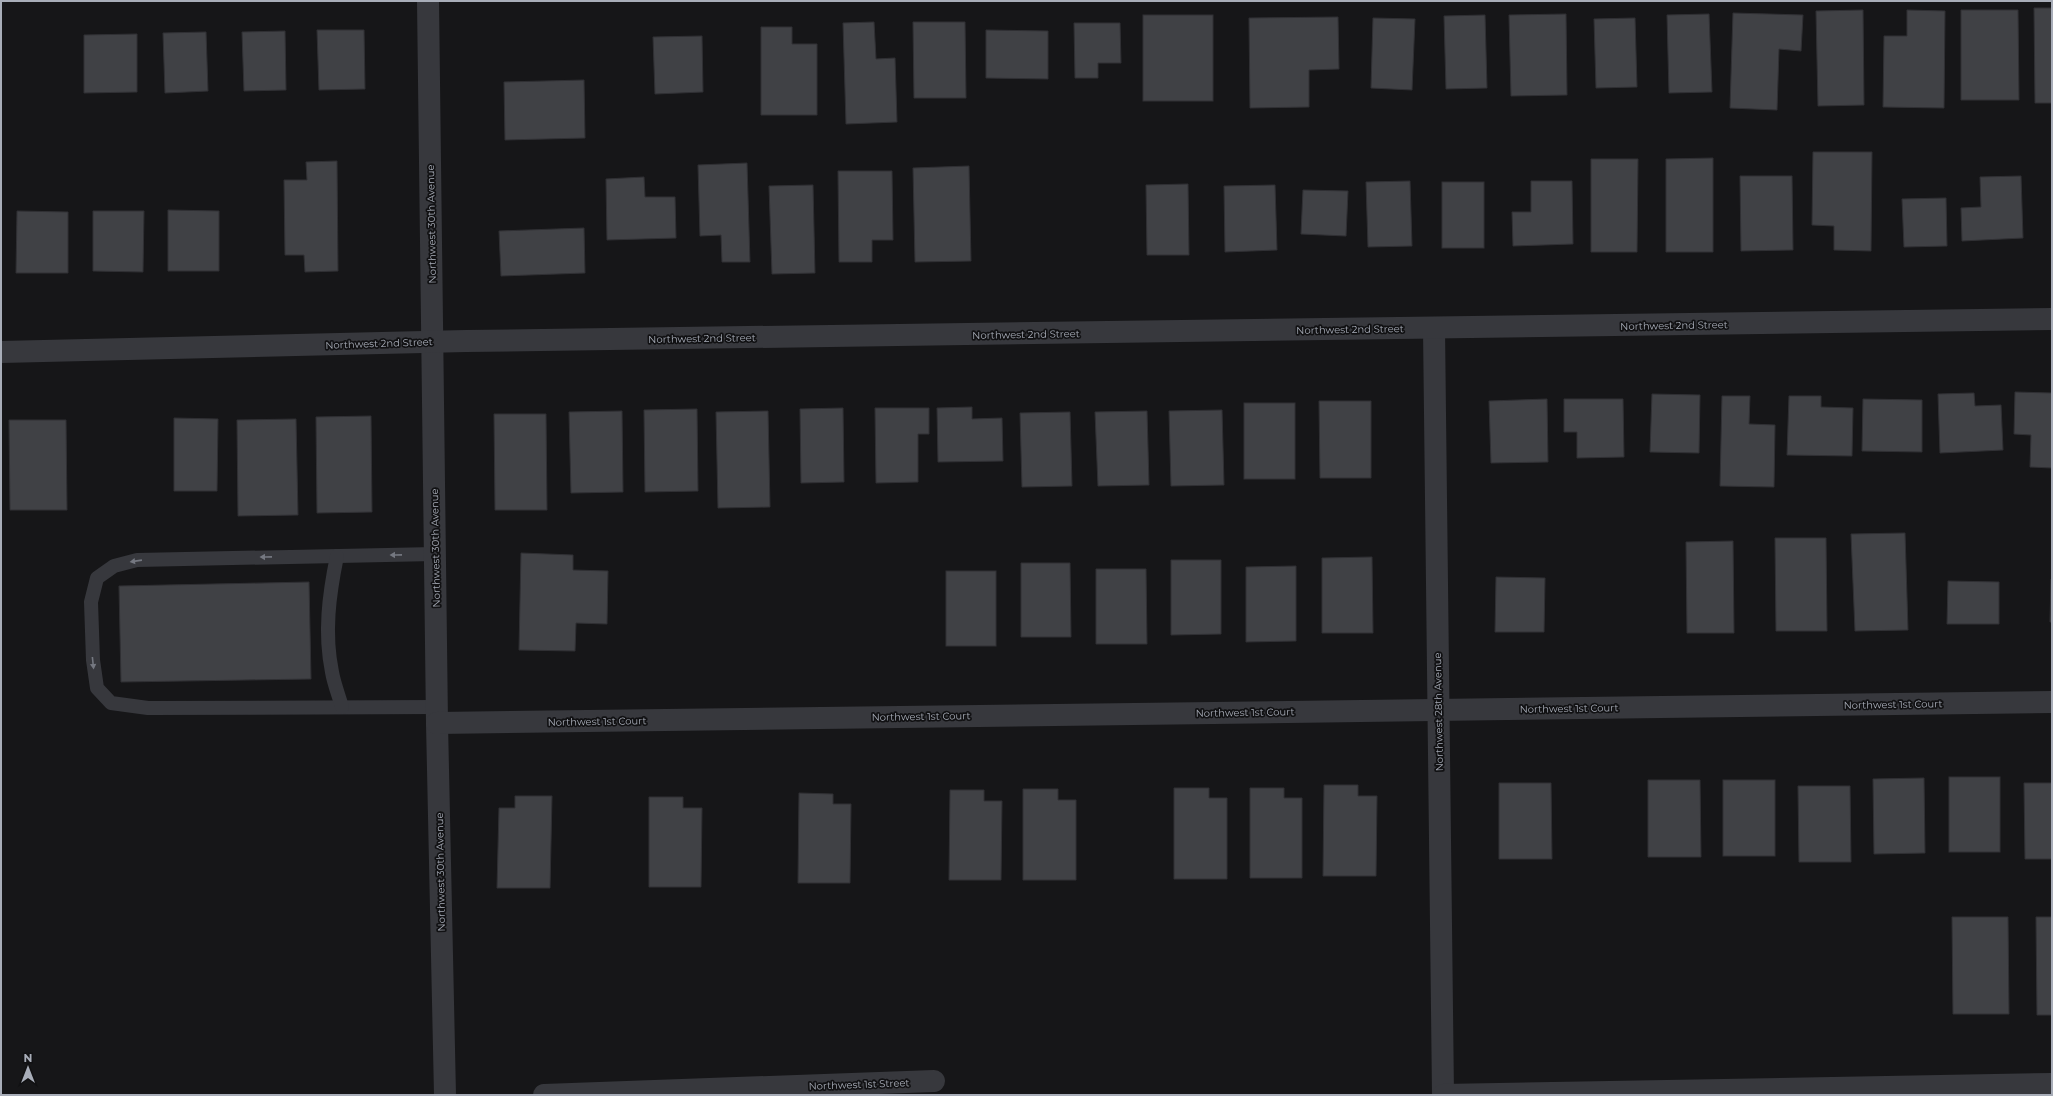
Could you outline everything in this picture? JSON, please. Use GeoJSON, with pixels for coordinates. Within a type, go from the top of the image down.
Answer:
{"type":"FeatureCollection","features":[{"type":"Feature","properties":{"kind":"street","name":"Northwest 30th Avenue"},"geometry":{"type":"LineString","coordinates":[[428,1],[437,715],[444,1095]]}},
{"type":"Feature","properties":{"kind":"street","name":"Northwest 2nd Street"},"geometry":{"type":"LineString","coordinates":[[1,352],[433,341],[2052,319]]}},
{"type":"Feature","properties":{"kind":"street","name":"Northwest 28th Avenue"},"geometry":{"type":"LineString","coordinates":[[1434,328],[1443,1095]]}},
{"type":"Feature","properties":{"kind":"street","name":"Northwest 1st Court"},"geometry":{"type":"LineString","coordinates":[[437,715],[1438,710],[2052,702]]}},
{"type":"Feature","properties":{"kind":"street","name":"Northwest 1st Street"},"geometry":{"type":"LineString","coordinates":[[544,1095],[934,1081]]}},
{"type":"Feature","properties":{"kind":"street"},"geometry":{"type":"LineString","coordinates":[[1443,1095],[2052,1084]]}},
{"type":"Feature","properties":{"kind":"lane"},"geometry":{"type":"LineString","coordinates":[[435,554],[137,560],[114,566],[97,578],[93,596],[93,660],[97,688],[111,703],[148,708],[342,708],[437,715]]}},
{"type":"Feature","properties":{"kind":"lane"},"geometry":{"type":"LineString","coordinates":[[338,556],[330,593],[328,625],[332,673],[342,708]]}},
{"type":"Feature","properties":{"kind":"building"},"geometry":{"type":"Polygon","coordinates":[[[2034,8],[2052,8],[2052,103],[2035,103],[2034,8]]]}},
{"type":"Feature","properties":{"kind":"building"},"geometry":{"type":"Polygon","coordinates":[[[1863,10],[1864,105],[1818,106],[1816,11],[1863,10]]]}},
{"type":"Feature","properties":{"kind":"building"},"geometry":{"type":"Polygon","coordinates":[[[1907,10],[1945,11],[1944,108],[1883,107],[1884,36],[1907,36],[1907,10]]]}},
{"type":"Feature","properties":{"kind":"building"},"geometry":{"type":"Polygon","coordinates":[[[1961,10],[2018,10],[2019,100],[1961,100],[1961,10]]]}},
{"type":"Feature","properties":{"kind":"building"},"geometry":{"type":"Polygon","coordinates":[[[1733,13],[1803,15],[1801,51],[1779,49],[1777,110],[1730,108],[1733,13]]]}},
{"type":"Feature","properties":{"kind":"building"},"geometry":{"type":"Polygon","coordinates":[[[1566,14],[1567,95],[1511,96],[1509,15],[1566,14]]]}},
{"type":"Feature","properties":{"kind":"building"},"geometry":{"type":"Polygon","coordinates":[[[1709,14],[1712,92],[1669,93],[1667,15],[1709,14]]]}},
{"type":"Feature","properties":{"kind":"building"},"geometry":{"type":"Polygon","coordinates":[[[1143,15],[1213,15],[1213,101],[1143,101],[1143,15]]]}},
{"type":"Feature","properties":{"kind":"building"},"geometry":{"type":"Polygon","coordinates":[[[1485,15],[1487,88],[1446,89],[1444,16],[1485,15]]]}},
{"type":"Feature","properties":{"kind":"building"},"geometry":{"type":"Polygon","coordinates":[[[1338,17],[1339,69],[1309,70],[1309,107],[1250,108],[1249,18],[1338,17]]]}},
{"type":"Feature","properties":{"kind":"building"},"geometry":{"type":"Polygon","coordinates":[[[1373,18],[1415,19],[1412,90],[1371,88],[1373,18]]]}},
{"type":"Feature","properties":{"kind":"building"},"geometry":{"type":"Polygon","coordinates":[[[1635,18],[1637,87],[1596,88],[1594,19],[1635,18]]]}},
{"type":"Feature","properties":{"kind":"building"},"geometry":{"type":"Polygon","coordinates":[[[874,22],[876,59],[895,58],[897,122],[846,124],[843,23],[874,22]]]}},
{"type":"Feature","properties":{"kind":"building"},"geometry":{"type":"Polygon","coordinates":[[[913,22],[965,22],[966,98],[914,98],[913,22]]]}},
{"type":"Feature","properties":{"kind":"building"},"geometry":{"type":"Polygon","coordinates":[[[1074,23],[1120,23],[1121,63],[1098,63],[1098,78],[1075,78],[1074,23]]]}},
{"type":"Feature","properties":{"kind":"building"},"geometry":{"type":"Polygon","coordinates":[[[761,27],[792,27],[792,44],[817,44],[817,115],[761,115],[761,27]]]}},
{"type":"Feature","properties":{"kind":"building"},"geometry":{"type":"Polygon","coordinates":[[[317,30],[364,30],[365,89],[319,90],[317,30]]]}},
{"type":"Feature","properties":{"kind":"building"},"geometry":{"type":"Polygon","coordinates":[[[986,30],[1048,31],[1048,79],[986,78],[986,30]]]}},
{"type":"Feature","properties":{"kind":"building"},"geometry":{"type":"Polygon","coordinates":[[[285,31],[286,90],[244,91],[242,32],[285,31]]]}},
{"type":"Feature","properties":{"kind":"building"},"geometry":{"type":"Polygon","coordinates":[[[206,32],[208,91],[165,93],[163,33],[206,32]]]}},
{"type":"Feature","properties":{"kind":"building"},"geometry":{"type":"Polygon","coordinates":[[[137,34],[137,92],[84,93],[84,35],[137,34]]]}},
{"type":"Feature","properties":{"kind":"building"},"geometry":{"type":"Polygon","coordinates":[[[702,36],[703,92],[655,94],[653,37],[702,36]]]}},
{"type":"Feature","properties":{"kind":"building"},"geometry":{"type":"Polygon","coordinates":[[[584,80],[585,138],[505,140],[504,82],[584,80]]]}},
{"type":"Feature","properties":{"kind":"building"},"geometry":{"type":"Polygon","coordinates":[[[1813,152],[1872,152],[1871,251],[1834,250],[1834,226],[1812,225],[1813,152]]]}},
{"type":"Feature","properties":{"kind":"building"},"geometry":{"type":"Polygon","coordinates":[[[1713,158],[1713,252],[1666,252],[1666,159],[1713,158]]]}},
{"type":"Feature","properties":{"kind":"building"},"geometry":{"type":"Polygon","coordinates":[[[1591,159],[1638,159],[1637,252],[1591,252],[1591,159]]]}},
{"type":"Feature","properties":{"kind":"building"},"geometry":{"type":"Polygon","coordinates":[[[337,161],[338,271],[305,272],[304,255],[285,255],[284,180],[307,180],[306,162],[337,161]]]}},
{"type":"Feature","properties":{"kind":"building"},"geometry":{"type":"Polygon","coordinates":[[[747,163],[750,262],[722,262],[721,235],[700,236],[698,165],[747,163]]]}},
{"type":"Feature","properties":{"kind":"building"},"geometry":{"type":"Polygon","coordinates":[[[969,166],[971,261],[915,262],[913,168],[969,166]]]}},
{"type":"Feature","properties":{"kind":"building"},"geometry":{"type":"Polygon","coordinates":[[[838,171],[892,171],[893,240],[872,240],[872,262],[839,262],[838,171]]]}},
{"type":"Feature","properties":{"kind":"building"},"geometry":{"type":"Polygon","coordinates":[[[1740,176],[1792,176],[1793,250],[1741,251],[1740,176]]]}},
{"type":"Feature","properties":{"kind":"building"},"geometry":{"type":"Polygon","coordinates":[[[2021,176],[2023,238],[1962,241],[1961,208],[1981,207],[1980,177],[2021,176]]]}},
{"type":"Feature","properties":{"kind":"building"},"geometry":{"type":"Polygon","coordinates":[[[644,177],[645,197],[675,197],[676,238],[607,240],[606,179],[644,177]]]}},
{"type":"Feature","properties":{"kind":"building"},"geometry":{"type":"Polygon","coordinates":[[[1410,181],[1412,246],[1368,247],[1366,182],[1410,181]]]}},
{"type":"Feature","properties":{"kind":"building"},"geometry":{"type":"Polygon","coordinates":[[[1531,181],[1572,181],[1573,244],[1513,246],[1512,212],[1531,212],[1531,181]]]}},
{"type":"Feature","properties":{"kind":"building"},"geometry":{"type":"Polygon","coordinates":[[[1442,182],[1484,182],[1484,248],[1442,248],[1442,182]]]}},
{"type":"Feature","properties":{"kind":"building"},"geometry":{"type":"Polygon","coordinates":[[[1188,184],[1189,255],[1147,255],[1146,185],[1188,184]]]}},
{"type":"Feature","properties":{"kind":"building"},"geometry":{"type":"Polygon","coordinates":[[[813,185],[815,273],[772,274],[769,186],[813,185]]]}},
{"type":"Feature","properties":{"kind":"building"},"geometry":{"type":"Polygon","coordinates":[[[1275,185],[1277,250],[1225,252],[1224,186],[1275,185]]]}},
{"type":"Feature","properties":{"kind":"building"},"geometry":{"type":"Polygon","coordinates":[[[1303,190],[1348,191],[1346,236],[1301,234],[1303,190]]]}},
{"type":"Feature","properties":{"kind":"building"},"geometry":{"type":"Polygon","coordinates":[[[1946,198],[1947,246],[1904,247],[1902,199],[1946,198]]]}},
{"type":"Feature","properties":{"kind":"building"},"geometry":{"type":"Polygon","coordinates":[[[168,210],[219,211],[219,271],[168,271],[168,210]]]}},
{"type":"Feature","properties":{"kind":"building"},"geometry":{"type":"Polygon","coordinates":[[[17,211],[68,212],[68,273],[16,273],[17,211]]]}},
{"type":"Feature","properties":{"kind":"building"},"geometry":{"type":"Polygon","coordinates":[[[93,211],[144,211],[143,272],[93,271],[93,211]]]}},
{"type":"Feature","properties":{"kind":"building"},"geometry":{"type":"Polygon","coordinates":[[[584,228],[585,273],[501,276],[499,231],[584,228]]]}},
{"type":"Feature","properties":{"kind":"building"},"geometry":{"type":"Polygon","coordinates":[[[2015,392],[2052,393],[2052,468],[2030,467],[2031,435],[2014,434],[2015,392]]]}},
{"type":"Feature","properties":{"kind":"building"},"geometry":{"type":"Polygon","coordinates":[[[1974,393],[1975,406],[2001,405],[2003,450],[1940,453],[1938,394],[1974,393]]]}},
{"type":"Feature","properties":{"kind":"building"},"geometry":{"type":"Polygon","coordinates":[[[1652,394],[1700,395],[1699,453],[1650,452],[1652,394]]]}},
{"type":"Feature","properties":{"kind":"building"},"geometry":{"type":"Polygon","coordinates":[[[1722,396],[1750,396],[1749,424],[1775,425],[1774,487],[1720,486],[1722,396]]]}},
{"type":"Feature","properties":{"kind":"building"},"geometry":{"type":"Polygon","coordinates":[[[1789,396],[1821,396],[1821,407],[1853,408],[1852,456],[1787,455],[1789,396]]]}},
{"type":"Feature","properties":{"kind":"building"},"geometry":{"type":"Polygon","coordinates":[[[1547,399],[1548,462],[1491,463],[1489,401],[1547,399]]]}},
{"type":"Feature","properties":{"kind":"building"},"geometry":{"type":"Polygon","coordinates":[[[1564,399],[1623,399],[1624,457],[1577,458],[1577,432],[1564,432],[1564,399]]]}},
{"type":"Feature","properties":{"kind":"building"},"geometry":{"type":"Polygon","coordinates":[[[1863,399],[1922,400],[1922,452],[1862,451],[1863,399]]]}},
{"type":"Feature","properties":{"kind":"building"},"geometry":{"type":"Polygon","coordinates":[[[1319,401],[1371,401],[1371,478],[1320,478],[1319,401]]]}},
{"type":"Feature","properties":{"kind":"building"},"geometry":{"type":"Polygon","coordinates":[[[1244,403],[1295,403],[1295,479],[1244,479],[1244,403]]]}},
{"type":"Feature","properties":{"kind":"building"},"geometry":{"type":"Polygon","coordinates":[[[972,407],[972,419],[1002,418],[1003,461],[938,462],[937,408],[972,407]]]}},
{"type":"Feature","properties":{"kind":"building"},"geometry":{"type":"Polygon","coordinates":[[[843,408],[844,482],[801,483],[800,409],[843,408]]]}},
{"type":"Feature","properties":{"kind":"building"},"geometry":{"type":"Polygon","coordinates":[[[875,408],[929,408],[929,434],[918,434],[918,482],[876,483],[875,408]]]}},
{"type":"Feature","properties":{"kind":"building"},"geometry":{"type":"Polygon","coordinates":[[[697,409],[698,491],[645,492],[644,410],[697,409]]]}},
{"type":"Feature","properties":{"kind":"building"},"geometry":{"type":"Polygon","coordinates":[[[1222,410],[1224,485],[1171,486],[1169,411],[1222,410]]]}},
{"type":"Feature","properties":{"kind":"building"},"geometry":{"type":"Polygon","coordinates":[[[622,411],[623,492],[571,493],[569,412],[622,411]]]}},
{"type":"Feature","properties":{"kind":"building"},"geometry":{"type":"Polygon","coordinates":[[[768,411],[770,507],[718,508],[716,412],[768,411]]]}},
{"type":"Feature","properties":{"kind":"building"},"geometry":{"type":"Polygon","coordinates":[[[1147,411],[1149,485],[1098,486],[1095,412],[1147,411]]]}},
{"type":"Feature","properties":{"kind":"building"},"geometry":{"type":"Polygon","coordinates":[[[1070,412],[1072,486],[1022,487],[1020,413],[1070,412]]]}},
{"type":"Feature","properties":{"kind":"building"},"geometry":{"type":"Polygon","coordinates":[[[494,414],[546,414],[547,510],[495,510],[494,414]]]}},
{"type":"Feature","properties":{"kind":"building"},"geometry":{"type":"Polygon","coordinates":[[[371,416],[372,512],[317,513],[316,417],[371,416]]]}},
{"type":"Feature","properties":{"kind":"building"},"geometry":{"type":"Polygon","coordinates":[[[174,418],[218,419],[217,491],[174,491],[174,418]]]}},
{"type":"Feature","properties":{"kind":"building"},"geometry":{"type":"Polygon","coordinates":[[[296,419],[298,515],[238,516],[237,420],[296,419]]]}},
{"type":"Feature","properties":{"kind":"building"},"geometry":{"type":"Polygon","coordinates":[[[9,420],[66,420],[67,510],[10,510],[9,420]]]}},
{"type":"Feature","properties":{"kind":"building"},"geometry":{"type":"Polygon","coordinates":[[[1905,533],[1908,630],[1855,631],[1851,534],[1905,533]]]}},
{"type":"Feature","properties":{"kind":"building"},"geometry":{"type":"Polygon","coordinates":[[[1775,538],[1826,538],[1827,631],[1776,631],[1775,538]]]}},
{"type":"Feature","properties":{"kind":"building"},"geometry":{"type":"Polygon","coordinates":[[[1733,541],[1734,633],[1687,633],[1686,542],[1733,541]]]}},
{"type":"Feature","properties":{"kind":"building"},"geometry":{"type":"Polygon","coordinates":[[[521,553],[573,555],[573,570],[608,571],[607,624],[576,623],[575,651],[519,650],[521,553]]]}},
{"type":"Feature","properties":{"kind":"building"},"geometry":{"type":"Polygon","coordinates":[[[1372,557],[1373,633],[1322,633],[1322,558],[1372,557]]]}},
{"type":"Feature","properties":{"kind":"building"},"geometry":{"type":"Polygon","coordinates":[[[1171,560],[1221,560],[1221,634],[1171,635],[1171,560]]]}},
{"type":"Feature","properties":{"kind":"building"},"geometry":{"type":"Polygon","coordinates":[[[1021,563],[1070,563],[1071,637],[1021,637],[1021,563]]]}},
{"type":"Feature","properties":{"kind":"building"},"geometry":{"type":"Polygon","coordinates":[[[1296,566],[1296,641],[1246,642],[1246,567],[1296,566]]]}},
{"type":"Feature","properties":{"kind":"building"},"geometry":{"type":"Polygon","coordinates":[[[1096,569],[1146,569],[1147,644],[1096,644],[1096,569]]]}},
{"type":"Feature","properties":{"kind":"building"},"geometry":{"type":"Polygon","coordinates":[[[946,571],[996,571],[996,646],[946,646],[946,571]]]}},
{"type":"Feature","properties":{"kind":"building"},"geometry":{"type":"Polygon","coordinates":[[[1496,577],[1545,578],[1544,632],[1495,632],[1496,577]]]}},
{"type":"Feature","properties":{"kind":"building"},"geometry":{"type":"Polygon","coordinates":[[[2051,579],[2052,622],[2050,622],[2051,579]]]}},
{"type":"Feature","properties":{"kind":"building"},"geometry":{"type":"Polygon","coordinates":[[[1948,581],[1999,582],[1999,624],[1947,624],[1948,581]]]}},
{"type":"Feature","properties":{"kind":"building"},"geometry":{"type":"Polygon","coordinates":[[[309,582],[311,679],[121,682],[119,586],[309,582]]]}},
{"type":"Feature","properties":{"kind":"building"},"geometry":{"type":"Polygon","coordinates":[[[1949,777],[2000,777],[2000,852],[1949,852],[1949,777]]]}},
{"type":"Feature","properties":{"kind":"building"},"geometry":{"type":"Polygon","coordinates":[[[1924,778],[1925,853],[1874,854],[1873,779],[1924,778]]]}},
{"type":"Feature","properties":{"kind":"building"},"geometry":{"type":"Polygon","coordinates":[[[1648,780],[1700,780],[1701,857],[1648,857],[1648,780]]]}},
{"type":"Feature","properties":{"kind":"building"},"geometry":{"type":"Polygon","coordinates":[[[1723,780],[1775,780],[1775,856],[1723,856],[1723,780]]]}},
{"type":"Feature","properties":{"kind":"building"},"geometry":{"type":"Polygon","coordinates":[[[1499,783],[1551,783],[1552,859],[1499,859],[1499,783]]]}},
{"type":"Feature","properties":{"kind":"building"},"geometry":{"type":"Polygon","coordinates":[[[2024,783],[2052,783],[2052,859],[2025,859],[2024,783]]]}},
{"type":"Feature","properties":{"kind":"building"},"geometry":{"type":"Polygon","coordinates":[[[1324,785],[1358,785],[1358,796],[1377,796],[1376,876],[1323,876],[1324,785]]]}},
{"type":"Feature","properties":{"kind":"building"},"geometry":{"type":"Polygon","coordinates":[[[1798,786],[1850,786],[1851,862],[1799,862],[1798,786]]]}},
{"type":"Feature","properties":{"kind":"building"},"geometry":{"type":"Polygon","coordinates":[[[1174,788],[1209,788],[1209,798],[1227,798],[1227,879],[1174,879],[1174,788]]]}},
{"type":"Feature","properties":{"kind":"building"},"geometry":{"type":"Polygon","coordinates":[[[1250,788],[1284,788],[1284,798],[1302,798],[1302,878],[1250,878],[1250,788]]]}},
{"type":"Feature","properties":{"kind":"building"},"geometry":{"type":"Polygon","coordinates":[[[1023,789],[1058,789],[1058,800],[1076,800],[1076,880],[1023,880],[1023,789]]]}},
{"type":"Feature","properties":{"kind":"building"},"geometry":{"type":"Polygon","coordinates":[[[950,790],[984,790],[984,801],[1002,801],[1001,880],[949,880],[950,790]]]}},
{"type":"Feature","properties":{"kind":"building"},"geometry":{"type":"Polygon","coordinates":[[[799,793],[833,794],[833,804],[851,804],[850,883],[798,883],[799,793]]]}},
{"type":"Feature","properties":{"kind":"building"},"geometry":{"type":"Polygon","coordinates":[[[515,796],[552,796],[550,888],[497,888],[499,808],[515,808],[515,796]]]}},
{"type":"Feature","properties":{"kind":"building"},"geometry":{"type":"Polygon","coordinates":[[[649,797],[683,797],[683,808],[702,808],[701,887],[649,887],[649,797]]]}},
{"type":"Feature","properties":{"kind":"building"},"geometry":{"type":"Polygon","coordinates":[[[1952,917],[2008,917],[2009,1014],[1953,1014],[1952,917]]]}},
{"type":"Feature","properties":{"kind":"building"},"geometry":{"type":"Polygon","coordinates":[[[2036,917],[2052,917],[2052,1015],[2037,1015],[2036,917]]]}}]}
